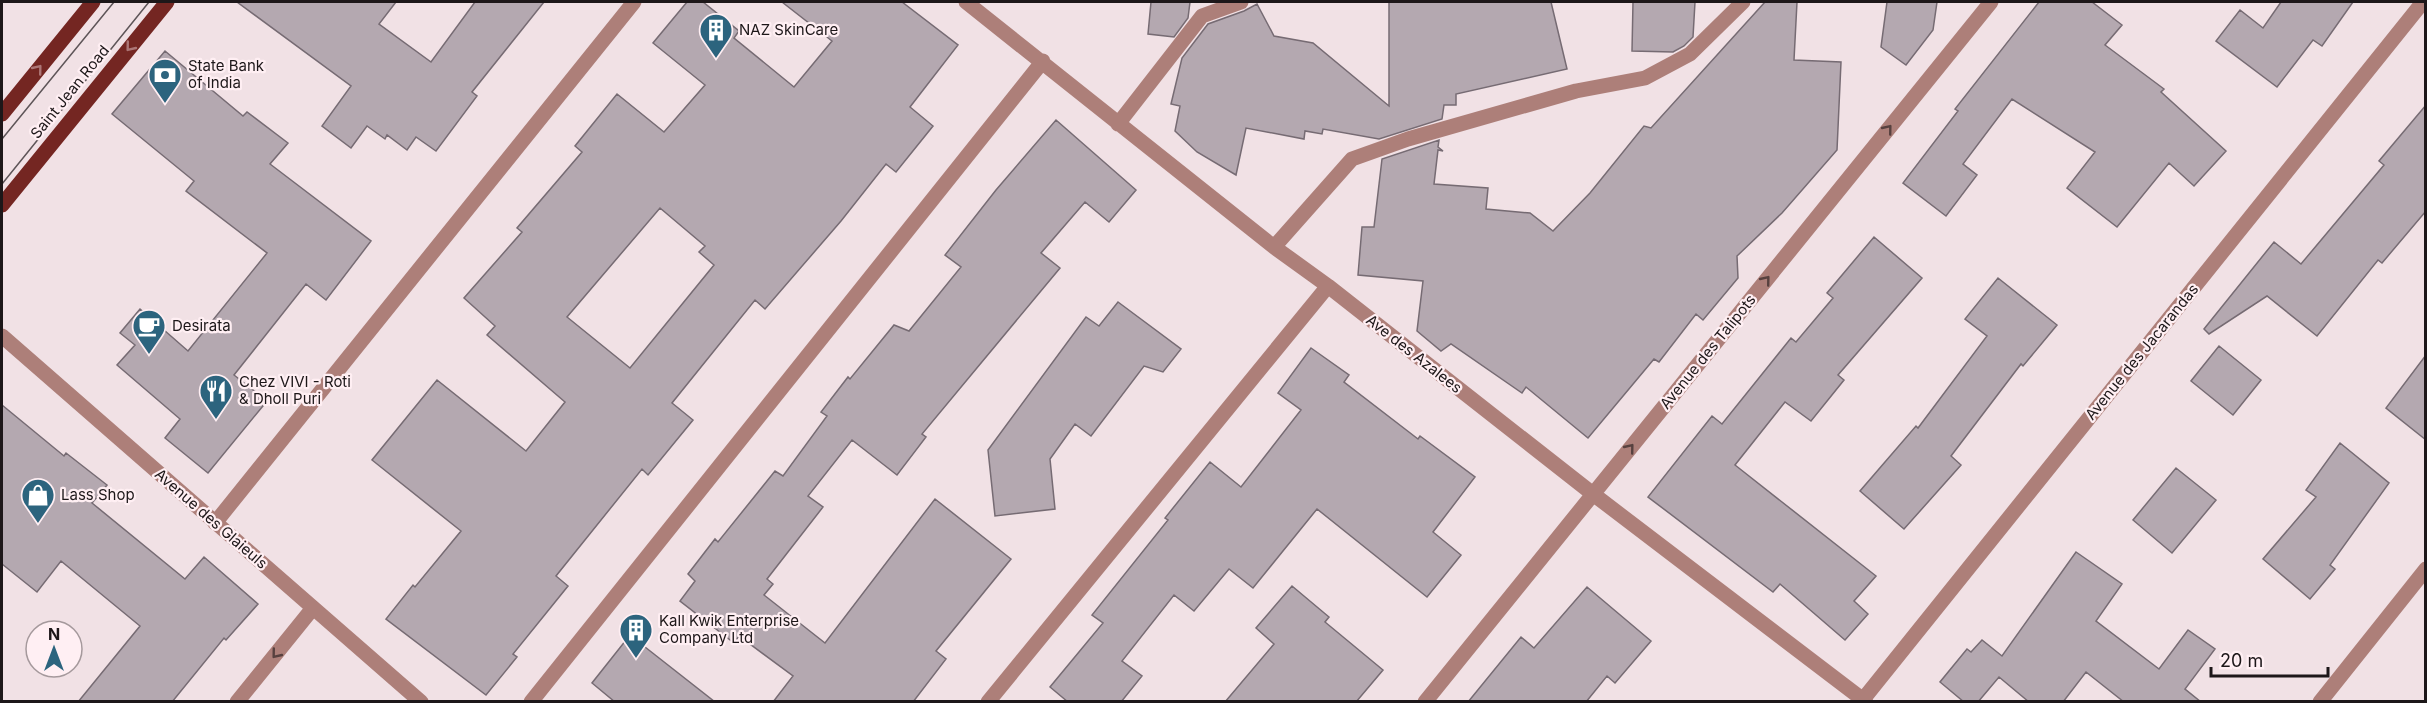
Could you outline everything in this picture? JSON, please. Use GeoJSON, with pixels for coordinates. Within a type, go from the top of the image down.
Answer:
{"type":"FeatureCollection","features":[{"type":"Feature","properties":{"kind":"main road"},"geometry":{"type":"LineString","coordinates":[[2,114],[93,2]]}},
{"type":"Feature","properties":{"kind":"main road","name":"Saint Jean Road"},"geometry":{"type":"LineString","coordinates":[[2,205],[167,2]]}},
{"type":"Feature","properties":{"kind":"street"},"geometry":{"type":"LineString","coordinates":[[215,523],[634,2]]}},
{"type":"Feature","properties":{"kind":"street","name":"Ave des Azalees"},"geometry":{"type":"LineString","coordinates":[[966,2],[1274,247],[1328,286],[1593,494],[1864,701]]}},
{"type":"Feature","properties":{"kind":"street"},"geometry":{"type":"LineString","coordinates":[[1118,124],[1202,16],[1241,2]]}},
{"type":"Feature","properties":{"kind":"street"},"geometry":{"type":"LineString","coordinates":[[1274,247],[1352,159],[1408,139],[1576,91],[1645,78],[1690,54],[1743,2]]}},
{"type":"Feature","properties":{"kind":"street","name":"Avenue des Talipots"},"geometry":{"type":"LineString","coordinates":[[1425,702],[1991,2]]}},
{"type":"Feature","properties":{"kind":"street","name":"Avenue des Jacarandas"},"geometry":{"type":"LineString","coordinates":[[1864,701],[2423,2]]}},
{"type":"Feature","properties":{"kind":"street"},"geometry":{"type":"LineString","coordinates":[[531,702],[1043,62]]}},
{"type":"Feature","properties":{"kind":"street"},"geometry":{"type":"LineString","coordinates":[[988,702],[1328,286]]}},
{"type":"Feature","properties":{"kind":"street","name":"Avenue des Glaieuls"},"geometry":{"type":"LineString","coordinates":[[2,336],[421,702]]}},
{"type":"Feature","properties":{"kind":"street"},"geometry":{"type":"LineString","coordinates":[[2320,702],[2426,569]]}},
{"type":"Feature","properties":{"kind":"street"},"geometry":{"type":"LineString","coordinates":[[237,702],[313,608]]}},
{"type":"Feature","properties":{"kind":"building"},"geometry":{"type":"Polygon","coordinates":[[[237,2],[396,2],[379,24],[431,62],[475,2],[544,2],[472,92],[477,96],[436,151],[416,137],[407,150],[387,135],[385,139],[367,126],[351,148],[322,126],[351,86],[237,2]]]}},
{"type":"Feature","properties":{"kind":"building"},"geometry":{"type":"Polygon","coordinates":[[[687,2],[703,2],[739,31],[734,38],[794,87],[832,41],[782,2],[902,2],[958,45],[910,107],[933,126],[896,172],[886,164],[841,221],[765,309],[755,300],[672,403],[693,420],[648,475],[642,469],[556,576],[568,586],[513,654],[517,657],[486,695],[386,619],[461,531],[372,460],[437,380],[526,451],[565,402],[487,335],[495,326],[464,298],[522,232],[517,228],[582,152],[575,146],[617,94],[664,132],[705,85],[653,43],[687,2]],[[660,208],[567,317],[630,368],[714,265],[699,252],[705,246],[660,208]]]}},
{"type":"Feature","properties":{"kind":"building"},"geometry":{"type":"Polygon","coordinates":[[[1151,2],[1190,2],[1188,18],[1174,37],[1148,34],[1151,2]]]}},
{"type":"Feature","properties":{"kind":"building"},"geometry":{"type":"Polygon","coordinates":[[[1389,2],[1551,2],[1567,69],[1456,94],[1456,105],[1444,105],[1442,119],[1379,139],[1323,129],[1322,134],[1305,131],[1304,139],[1246,128],[1236,175],[1197,152],[1175,131],[1180,106],[1171,104],[1182,58],[1208,24],[1257,4],[1274,36],[1313,43],[1389,106],[1389,2]]]}},
{"type":"Feature","properties":{"kind":"building"},"geometry":{"type":"Polygon","coordinates":[[[1633,2],[1695,2],[1693,37],[1673,52],[1632,51],[1633,2]]]}},
{"type":"Feature","properties":{"kind":"building"},"geometry":{"type":"Polygon","coordinates":[[[1765,2],[1797,2],[1794,60],[1841,62],[1837,150],[1782,213],[1737,256],[1738,278],[1703,320],[1696,314],[1659,362],[1654,359],[1588,438],[1526,387],[1522,393],[1451,344],[1441,351],[1417,331],[1423,281],[1358,275],[1362,227],[1374,227],[1382,159],[1439,140],[1438,147],[1443,151],[1438,150],[1434,184],[1488,188],[1486,209],[1530,213],[1553,231],[1590,193],[1644,126],[1651,128],[1765,2]]]}},
{"type":"Feature","properties":{"kind":"building"},"geometry":{"type":"Polygon","coordinates":[[[1887,2],[1937,2],[1933,30],[1906,65],[1881,47],[1887,2]]]}},
{"type":"Feature","properties":{"kind":"building"},"geometry":{"type":"Polygon","coordinates":[[[2039,2],[2092,2],[2122,25],[2105,45],[2164,89],[2161,92],[2226,151],[2194,186],[2169,163],[2117,227],[2067,188],[2095,152],[2012,99],[1963,164],[1977,175],[1946,216],[1903,183],[1958,111],[1955,109],[2039,2]]]}},
{"type":"Feature","properties":{"kind":"building"},"geometry":{"type":"Polygon","coordinates":[[[2281,2],[2353,2],[2322,46],[2313,40],[2277,87],[2216,41],[2240,10],[2263,28],[2281,2]]]}},
{"type":"Feature","properties":{"kind":"building"},"geometry":{"type":"Polygon","coordinates":[[[165,51],[243,116],[247,112],[288,143],[270,164],[371,241],[326,300],[306,284],[234,375],[267,401],[208,473],[165,438],[180,419],[117,365],[135,345],[120,333],[140,309],[188,351],[267,253],[186,191],[194,181],[112,114],[165,51]]]}},
{"type":"Feature","properties":{"kind":"building"},"geometry":{"type":"Polygon","coordinates":[[[2426,105],[2426,211],[2382,263],[2378,260],[2317,336],[2267,296],[2209,334],[2204,329],[2274,242],[2301,264],[2384,165],[2379,161],[2426,105]]]}},
{"type":"Feature","properties":{"kind":"building"},"geometry":{"type":"Polygon","coordinates":[[[1056,120],[1136,190],[1109,222],[1085,202],[1041,253],[1060,268],[922,434],[926,437],[897,475],[852,440],[808,496],[823,507],[767,579],[773,584],[764,595],[825,643],[935,499],[1011,559],[936,651],[946,659],[913,702],[773,702],[793,676],[739,636],[734,643],[680,601],[695,581],[688,574],[715,539],[718,542],[775,471],[783,476],[827,416],[821,412],[848,377],[850,379],[894,325],[909,331],[961,267],[945,255],[996,190],[1056,120]]]}},
{"type":"Feature","properties":{"kind":"building"},"geometry":{"type":"Polygon","coordinates":[[[1874,237],[1922,278],[1838,375],[1844,380],[1811,421],[1785,402],[1735,465],[1876,576],[1854,601],[1868,614],[1845,640],[1780,584],[1773,592],[1648,497],[1712,416],[1722,424],[1791,338],[1796,342],[1833,298],[1827,293],[1874,237]]]}},
{"type":"Feature","properties":{"kind":"building"},"geometry":{"type":"Polygon","coordinates":[[[1998,278],[2057,325],[2023,366],[2021,364],[1951,456],[1961,465],[1904,529],[1860,491],[1916,426],[1918,428],[1987,336],[1965,319],[1998,278]]]}},
{"type":"Feature","properties":{"kind":"building"},"geometry":{"type":"Polygon","coordinates":[[[1118,302],[1181,349],[1163,372],[1144,366],[1091,436],[1075,424],[1050,459],[1055,509],[995,516],[988,450],[1086,317],[1099,326],[1118,302]]]}},
{"type":"Feature","properties":{"kind":"building"},"geometry":{"type":"Polygon","coordinates":[[[2219,346],[2261,380],[2233,415],[2191,381],[2219,346]]]}},
{"type":"Feature","properties":{"kind":"building"},"geometry":{"type":"Polygon","coordinates":[[[1311,348],[1349,375],[1344,382],[1418,439],[1420,436],[1475,477],[1433,532],[1461,555],[1427,597],[1317,509],[1253,588],[1229,569],[1194,611],[1174,595],[1122,661],[1142,676],[1121,702],[1068,702],[1050,687],[1103,623],[1092,615],[1168,520],[1165,518],[1210,462],[1241,487],[1301,410],[1278,393],[1311,348]]]}},
{"type":"Feature","properties":{"kind":"building"},"geometry":{"type":"Polygon","coordinates":[[[2426,355],[2426,440],[2386,408],[2426,355]]]}},
{"type":"Feature","properties":{"kind":"building"},"geometry":{"type":"Polygon","coordinates":[[[2,405],[64,456],[66,453],[107,485],[92,503],[185,579],[204,557],[258,604],[226,640],[224,638],[172,702],[78,702],[140,626],[61,561],[37,592],[2,564],[2,405]]]}},
{"type":"Feature","properties":{"kind":"building"},"geometry":{"type":"Polygon","coordinates":[[[2340,443],[2389,483],[2330,565],[2335,569],[2310,599],[2263,559],[2316,497],[2306,490],[2340,443]]]}},
{"type":"Feature","properties":{"kind":"building"},"geometry":{"type":"Polygon","coordinates":[[[2176,468],[2216,500],[2172,553],[2133,520],[2176,468]]]}},
{"type":"Feature","properties":{"kind":"building"},"geometry":{"type":"Polygon","coordinates":[[[2076,552],[2122,584],[2096,621],[2159,669],[2188,630],[2215,649],[2185,689],[2201,702],[2124,702],[2086,672],[2063,702],[2029,702],[1999,677],[1978,702],[1964,702],[1940,682],[1967,649],[1971,652],[1982,640],[2002,656],[2076,552]]]}},
{"type":"Feature","properties":{"kind":"building"},"geometry":{"type":"Polygon","coordinates":[[[1292,586],[1329,617],[1325,622],[1383,670],[1356,702],[1225,702],[1274,644],[1256,628],[1292,586]]]}},
{"type":"Feature","properties":{"kind":"building"},"geometry":{"type":"Polygon","coordinates":[[[1587,587],[1651,641],[1615,683],[1607,676],[1586,702],[1468,702],[1521,637],[1534,648],[1587,587]]]}},
{"type":"Feature","properties":{"kind":"building","name":"Kall Kwik Enterprise Company Ltd"},"geometry":{"type":"Polygon","coordinates":[[[630,635],[715,702],[615,702],[592,683],[630,635]]]}},
{"type":"Feature","properties":{"kind":"tram line"},"geometry":{"type":"LineString","coordinates":[[2,139],[114,2]]}},
{"type":"Feature","properties":{"kind":"tram line"},"geometry":{"type":"LineString","coordinates":[[2,184],[149,2]]}},
{"type":"Feature","properties":{"kind":"place","name":"NAZ SkinCare"},"geometry":{"type":"Point","coordinates":[716,59]}},
{"type":"Feature","properties":{"kind":"place","name":"State Bank of India"},"geometry":{"type":"Point","coordinates":[165,104]}},
{"type":"Feature","properties":{"kind":"place","name":"Desirata"},"geometry":{"type":"Point","coordinates":[149,355]}},
{"type":"Feature","properties":{"kind":"place","name":"Chez VIVI - Roti & Dholl Puri"},"geometry":{"type":"Point","coordinates":[216,420]}},
{"type":"Feature","properties":{"kind":"place","name":"Lass Shop"},"geometry":{"type":"Point","coordinates":[38,524]}},
{"type":"Feature","properties":{"kind":"place","name":"Kall Kwik Enterprise Company Ltd"},"geometry":{"type":"Point","coordinates":[636,659]}}]}
